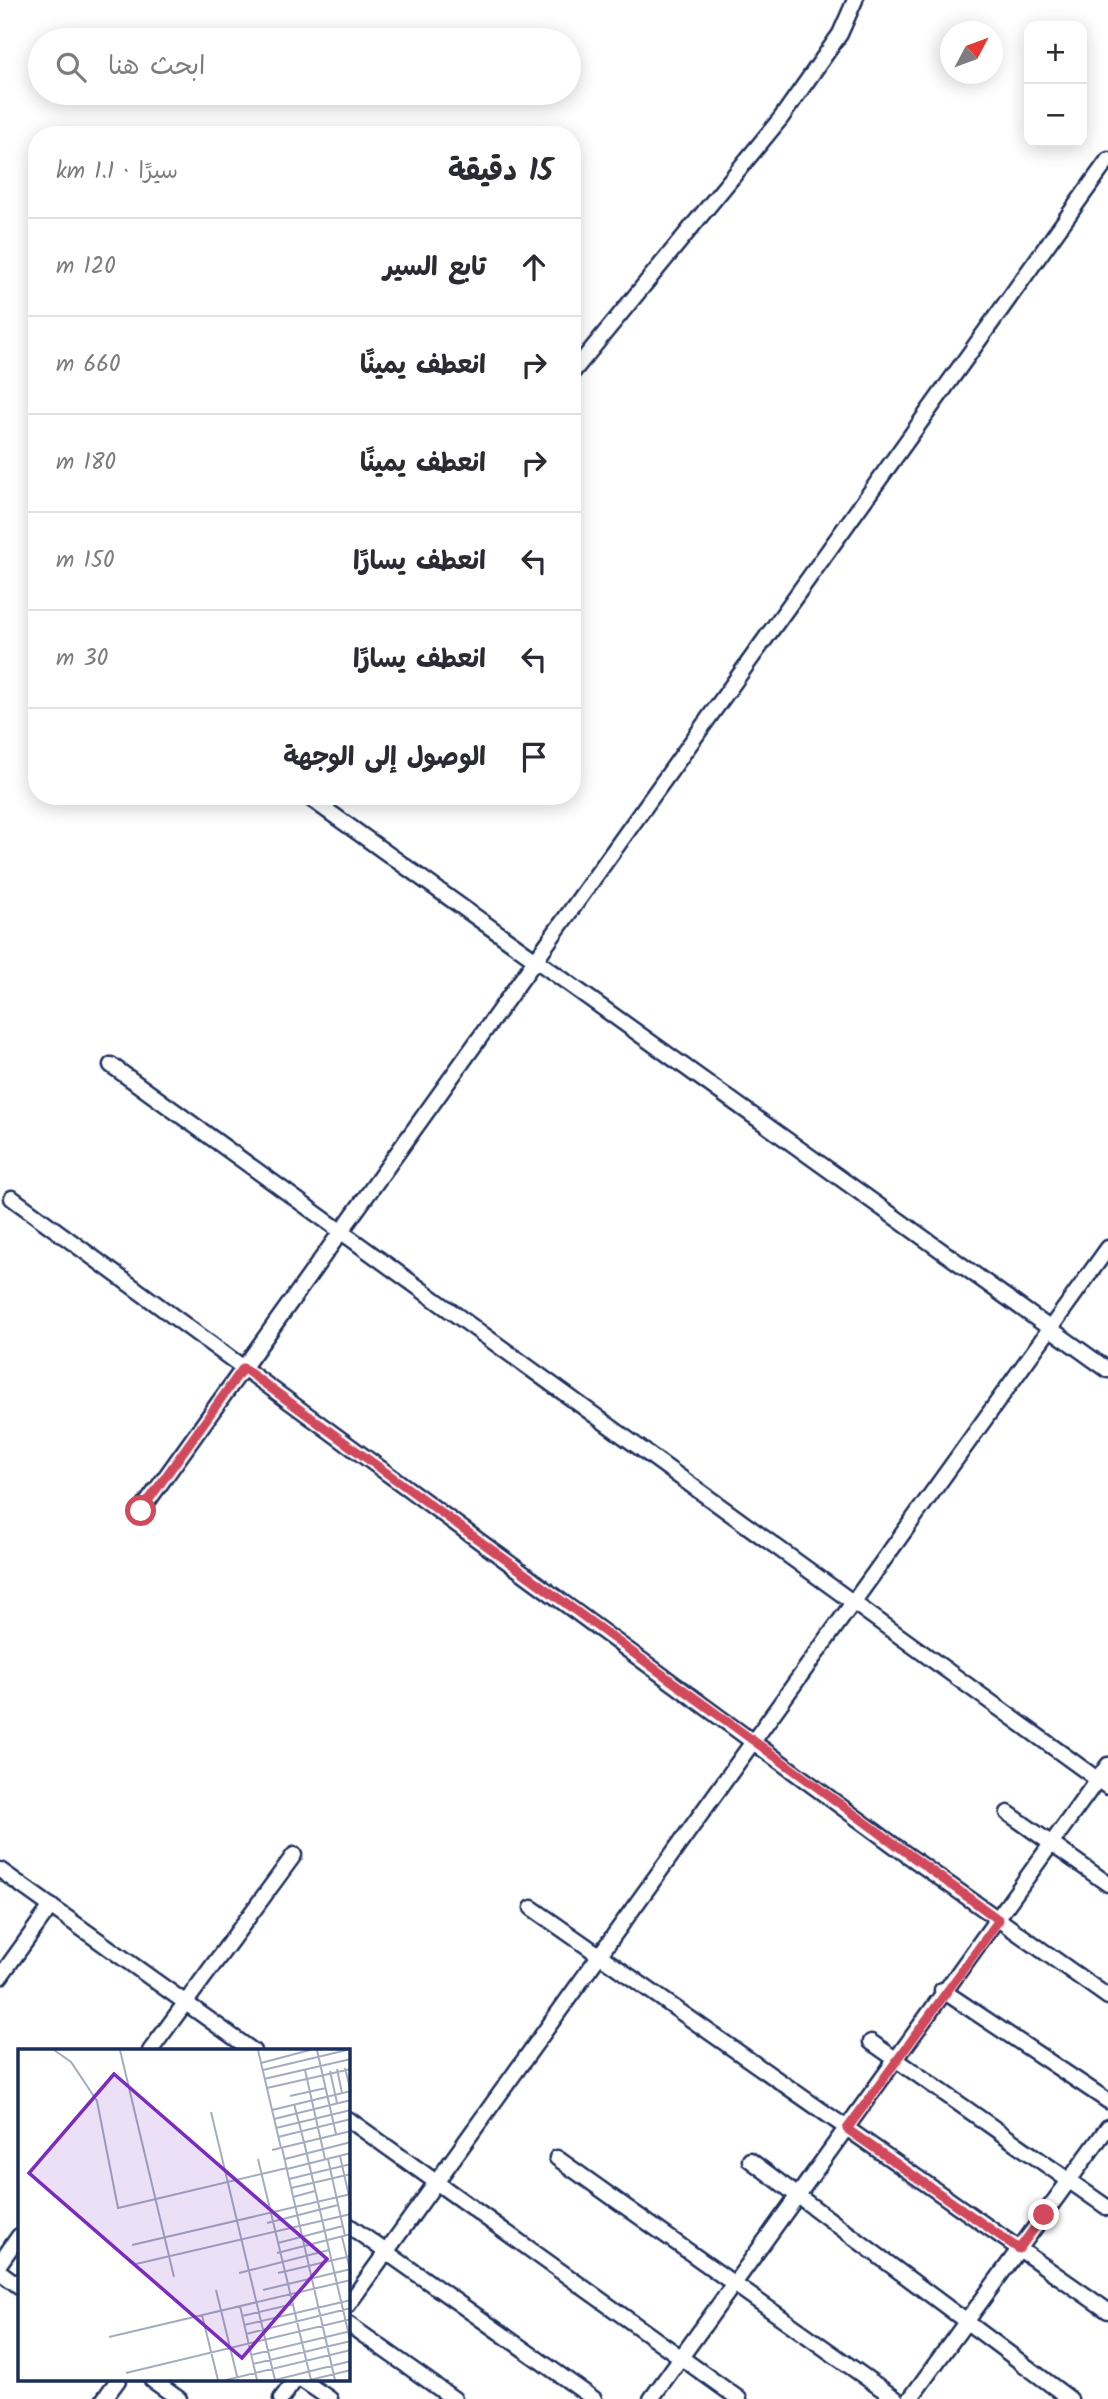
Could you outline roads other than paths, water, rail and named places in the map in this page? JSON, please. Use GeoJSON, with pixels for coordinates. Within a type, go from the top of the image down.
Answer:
{"type":"FeatureCollection","features":[{"type":"Feature","properties":{"kind":"street"},"geometry":{"type":"LineString","coordinates":[[581,362],[781,118],[840,34],[855,0]]}},
{"type":"Feature","properties":{"kind":"street"},"geometry":{"type":"LineString","coordinates":[[141,1511],[1108,160]]}},
{"type":"Feature","properties":{"kind":"street"},"geometry":{"type":"LineString","coordinates":[[320,805],[1108,1370]]}},
{"type":"Feature","properties":{"kind":"street"},"geometry":{"type":"LineString","coordinates":[[111,1065],[1103,1783]]}},
{"type":"Feature","properties":{"kind":"street"},"geometry":{"type":"LineString","coordinates":[[12,1198],[752,1742],[1108,1997]]}},
{"type":"Feature","properties":{"kind":"street"},"geometry":{"type":"LineString","coordinates":[[350,2302],[1108,1248]]}},
{"type":"Feature","properties":{"kind":"street"},"geometry":{"type":"LineString","coordinates":[[651,2399],[944,1991],[1103,1783],[1108,1765]]}},
{"type":"Feature","properties":{"kind":"street"},"geometry":{"type":"LineString","coordinates":[[1008,1812],[1108,1884]]}},
{"type":"Feature","properties":{"kind":"street"},"geometry":{"type":"LineString","coordinates":[[151,2049],[294,1855]]}},
{"type":"Feature","properties":{"kind":"street"},"geometry":{"type":"LineString","coordinates":[[0,1870],[250,2049]]}},
{"type":"Feature","properties":{"kind":"street"},"geometry":{"type":"LineString","coordinates":[[0,1977],[51,1906]]}},
{"type":"Feature","properties":{"kind":"street"},"geometry":{"type":"LineString","coordinates":[[533,1908],[1108,2311]]}},
{"type":"Feature","properties":{"kind":"street"},"geometry":{"type":"LineString","coordinates":[[944,1991],[1108,2101]]}},
{"type":"Feature","properties":{"kind":"street"},"geometry":{"type":"LineString","coordinates":[[871,2042],[1108,2208]]}},
{"type":"Feature","properties":{"kind":"street"},"geometry":{"type":"LineString","coordinates":[[350,2120],[740,2399]]}},
{"type":"Feature","properties":{"kind":"street"},"geometry":{"type":"LineString","coordinates":[[910,2399],[1108,2127]]}},
{"type":"Feature","properties":{"kind":"street"},"geometry":{"type":"LineString","coordinates":[[557,2158],[897,2399]]}},
{"type":"Feature","properties":{"kind":"street"},"geometry":{"type":"LineString","coordinates":[[750,2160],[1070,2399]]}},
{"type":"Feature","properties":{"kind":"street"},"geometry":{"type":"LineString","coordinates":[[350,2226],[594,2399]]}},
{"type":"Feature","properties":{"kind":"street"},"geometry":{"type":"LineString","coordinates":[[0,2263],[18,2237]]}},
{"type":"Feature","properties":{"kind":"street"},"geometry":{"type":"LineString","coordinates":[[0,2272],[18,2285]]}},
{"type":"Feature","properties":{"kind":"street"},"geometry":{"type":"LineString","coordinates":[[350,2325],[454,2399]]}},
{"type":"Feature","properties":{"kind":"street"},"geometry":{"type":"LineString","coordinates":[[104,2399],[117,2382]]}},
{"type":"Feature","properties":{"kind":"street"},"geometry":{"type":"LineString","coordinates":[[155,2382],[179,2399]]}},
{"type":"Feature","properties":{"kind":"street"},"geometry":{"type":"LineString","coordinates":[[281,2399],[294,2382]]}},
{"type":"Feature","properties":{"kind":"street"},"geometry":{"type":"LineString","coordinates":[[305,2382],[330,2399]]}}]}
